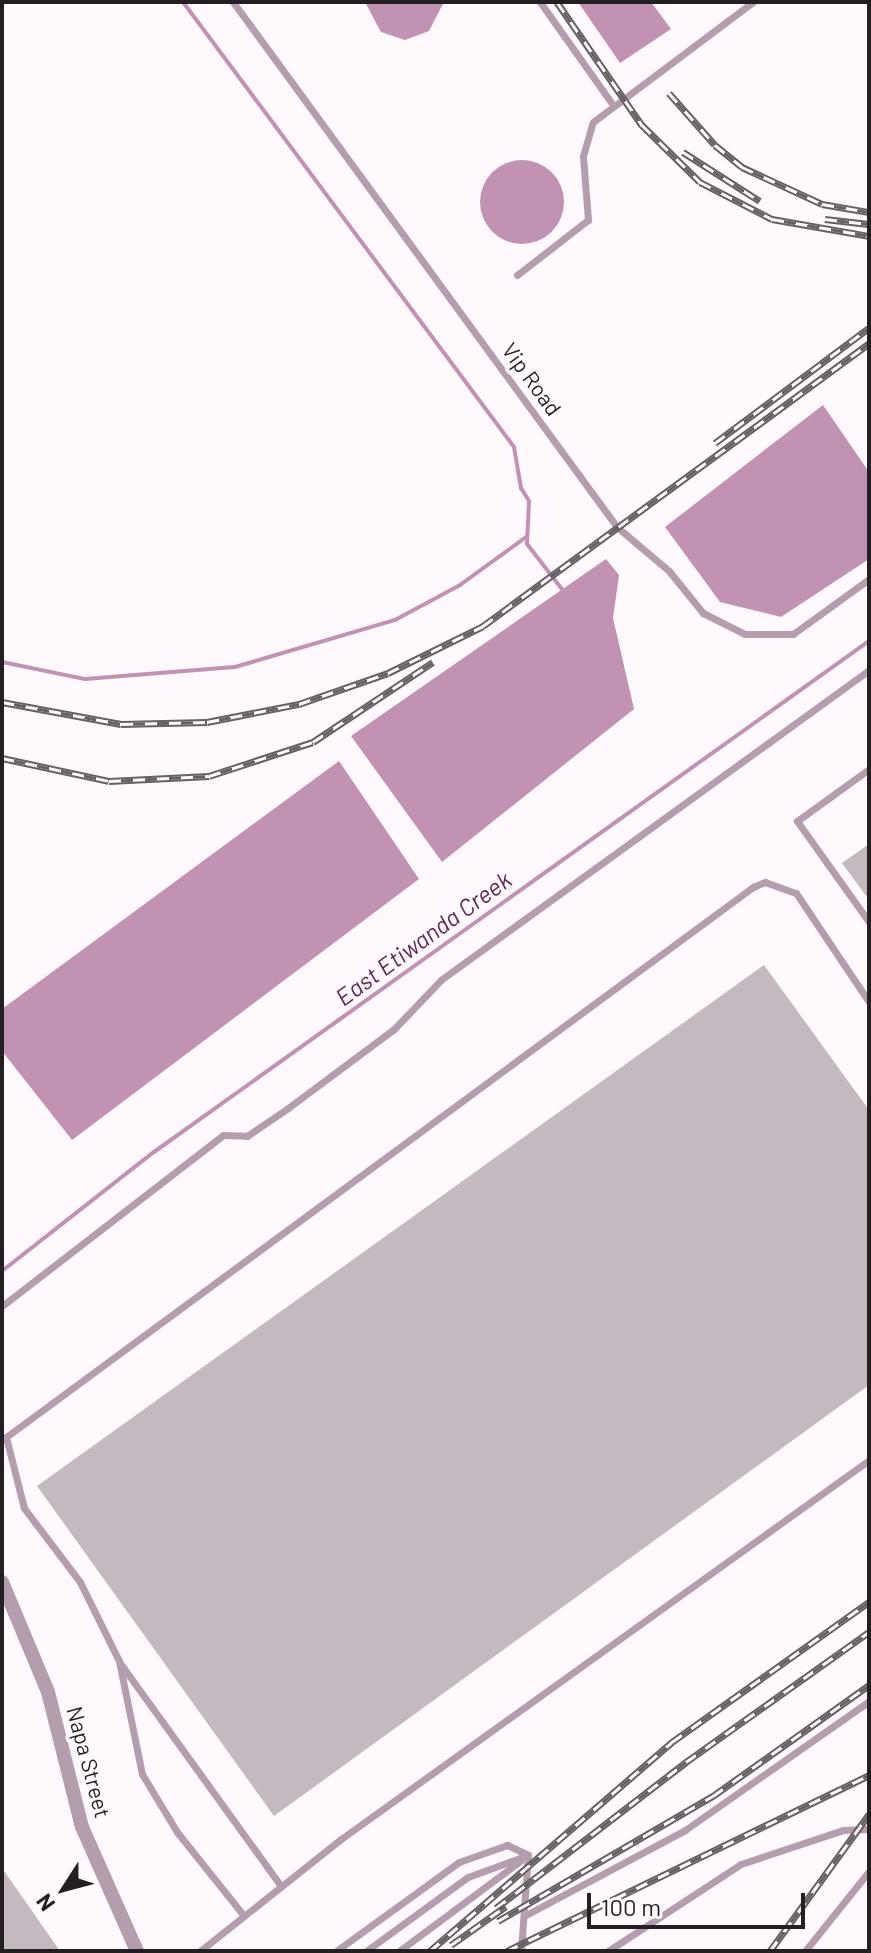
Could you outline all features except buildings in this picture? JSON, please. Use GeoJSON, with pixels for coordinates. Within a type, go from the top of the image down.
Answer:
{"type":"FeatureCollection","features":[{"type":"Feature","properties":{"kind":"street","name":"Napa Street"},"geometry":{"type":"LineString","coordinates":[[2,1582],[48,1692],[82,1827],[137,1951]]}},
{"type":"Feature","properties":{"kind":"lane","name":"Vip Road"},"geometry":{"type":"LineString","coordinates":[[233,2],[617,527],[669,571],[703,613],[745,634],[793,634],[869,579]]}},
{"type":"Feature","properties":{"kind":"lane"},"geometry":{"type":"LineString","coordinates":[[540,2],[613,105]]}},
{"type":"Feature","properties":{"kind":"lane"},"geometry":{"type":"LineString","coordinates":[[517,275],[588,220],[583,184],[587,136],[593,122],[753,2]]}},
{"type":"Feature","properties":{"kind":"lane"},"geometry":{"type":"LineString","coordinates":[[2,1306],[223,1135],[247,1136],[288,1108],[394,1029],[442,979],[869,670]]}},
{"type":"Feature","properties":{"kind":"lane"},"geometry":{"type":"LineString","coordinates":[[869,769],[797,821],[869,922]]}},
{"type":"Feature","properties":{"kind":"lane"},"geometry":{"type":"LineString","coordinates":[[281,1886],[119,1661],[80,1582],[24,1508],[4,1438],[753,887],[765,882],[796,893],[869,1002]]}},
{"type":"Feature","properties":{"kind":"lane"},"geometry":{"type":"LineString","coordinates":[[200,1951],[281,1886],[534,1698],[869,1460]]}},
{"type":"Feature","properties":{"kind":"lane"},"geometry":{"type":"LineString","coordinates":[[119,1661],[142,1774],[177,1832],[244,1916]]}},
{"type":"Feature","properties":{"kind":"lane"},"geometry":{"type":"LineString","coordinates":[[524,1916],[685,1830],[869,1701]]}},
{"type":"Feature","properties":{"kind":"lane"},"geometry":{"type":"LineString","coordinates":[[608,1951],[741,1864],[843,1830],[869,1829]]}},
{"type":"Feature","properties":{"kind":"lane"},"geometry":{"type":"LineString","coordinates":[[336,1951],[459,1862],[507,1845],[528,1855]]}},
{"type":"Feature","properties":{"kind":"lane"},"geometry":{"type":"LineString","coordinates":[[521,1951],[528,1855]]}},
{"type":"Feature","properties":{"kind":"lane"},"geometry":{"type":"LineString","coordinates":[[366,1951],[468,1877],[528,1855]]}},
{"type":"Feature","properties":{"kind":"lane"},"geometry":{"type":"LineString","coordinates":[[399,1951],[528,1855]]}},
{"type":"Feature","properties":{"kind":"lane"},"geometry":{"type":"LineString","coordinates":[[805,1951],[869,1871]]}},
{"type":"Feature","properties":{"kind":"shaded area"},"geometry":{"type":"Polygon","coordinates":[[[365,2],[444,2],[429,31],[405,40],[381,32],[365,2]]]}},
{"type":"Feature","properties":{"kind":"shaded area"},"geometry":{"type":"Polygon","coordinates":[[[578,2],[651,2],[671,29],[620,63],[578,2]]]}},
{"type":"Feature","properties":{"kind":"shaded area"},"geometry":{"type":"Polygon","coordinates":[[[522,160],[538,163],[552,172],[561,186],[564,202],[561,218],[552,232],[538,241],[522,244],[506,241],[492,232],[483,218],[480,202],[483,186],[492,172],[506,163],[522,160]]]}},
{"type":"Feature","properties":{"kind":"shaded area"},"geometry":{"type":"Polygon","coordinates":[[[823,405],[869,472],[869,559],[781,617],[720,602],[665,527],[823,405]]]}},
{"type":"Feature","properties":{"kind":"shaded area"},"geometry":{"type":"Polygon","coordinates":[[[606,559],[619,575],[613,618],[634,709],[442,862],[351,736],[606,559]]]}},
{"type":"Feature","properties":{"kind":"shaded area"},"geometry":{"type":"Polygon","coordinates":[[[339,761],[419,879],[72,1140],[2,1051],[2,1009],[339,761]]]}},
{"type":"Feature","properties":{"kind":"waterway"},"geometry":{"type":"LineString","coordinates":[[183,2],[514,447],[521,488],[529,501],[527,544],[565,593]]}},
{"type":"Feature","properties":{"kind":"waterway"},"geometry":{"type":"LineString","coordinates":[[2,662],[85,679],[235,667],[395,620],[460,585],[526,537]]}},
{"type":"Feature","properties":{"kind":"waterway","name":"East Etiwanda Creek"},"geometry":{"type":"LineString","coordinates":[[2,1271],[154,1152],[869,641]]}},
{"type":"Feature","properties":{"kind":"railway"},"geometry":{"type":"LineString","coordinates":[[557,2],[642,125],[700,182],[772,219],[869,236]]}},
{"type":"Feature","properties":{"kind":"railway"},"geometry":{"type":"LineString","coordinates":[[669,93],[715,145],[742,167],[822,204],[869,212]]}},
{"type":"Feature","properties":{"kind":"railway"},"geometry":{"type":"LineString","coordinates":[[683,152],[760,201]]}},
{"type":"Feature","properties":{"kind":"railway"},"geometry":{"type":"LineString","coordinates":[[825,219],[869,224]]}},
{"type":"Feature","properties":{"kind":"railway"},"geometry":{"type":"LineString","coordinates":[[715,443],[869,328]]}},
{"type":"Feature","properties":{"kind":"railway"},"geometry":{"type":"LineString","coordinates":[[2,702],[121,724],[207,722],[299,704],[388,673],[483,626],[869,344]]}},
{"type":"Feature","properties":{"kind":"railway"},"geometry":{"type":"LineString","coordinates":[[2,758],[109,781],[209,776],[313,742],[433,662]]}},
{"type":"Feature","properties":{"kind":"railway"},"geometry":{"type":"LineString","coordinates":[[430,1951],[672,1742],[869,1602]]}},
{"type":"Feature","properties":{"kind":"railway"},"geometry":{"type":"LineString","coordinates":[[496,1908],[686,1762],[869,1632]]}},
{"type":"Feature","properties":{"kind":"railway"},"geometry":{"type":"LineString","coordinates":[[498,1921],[713,1796],[869,1685]]}},
{"type":"Feature","properties":{"kind":"railway"},"geometry":{"type":"LineString","coordinates":[[507,1951],[869,1775]]}},
{"type":"Feature","properties":{"kind":"railway"},"geometry":{"type":"LineString","coordinates":[[770,1951],[869,1814]]}},
{"type":"Feature","properties":{"kind":"railway"},"geometry":{"type":"LineString","coordinates":[[451,1945],[506,1906]]}}]}
